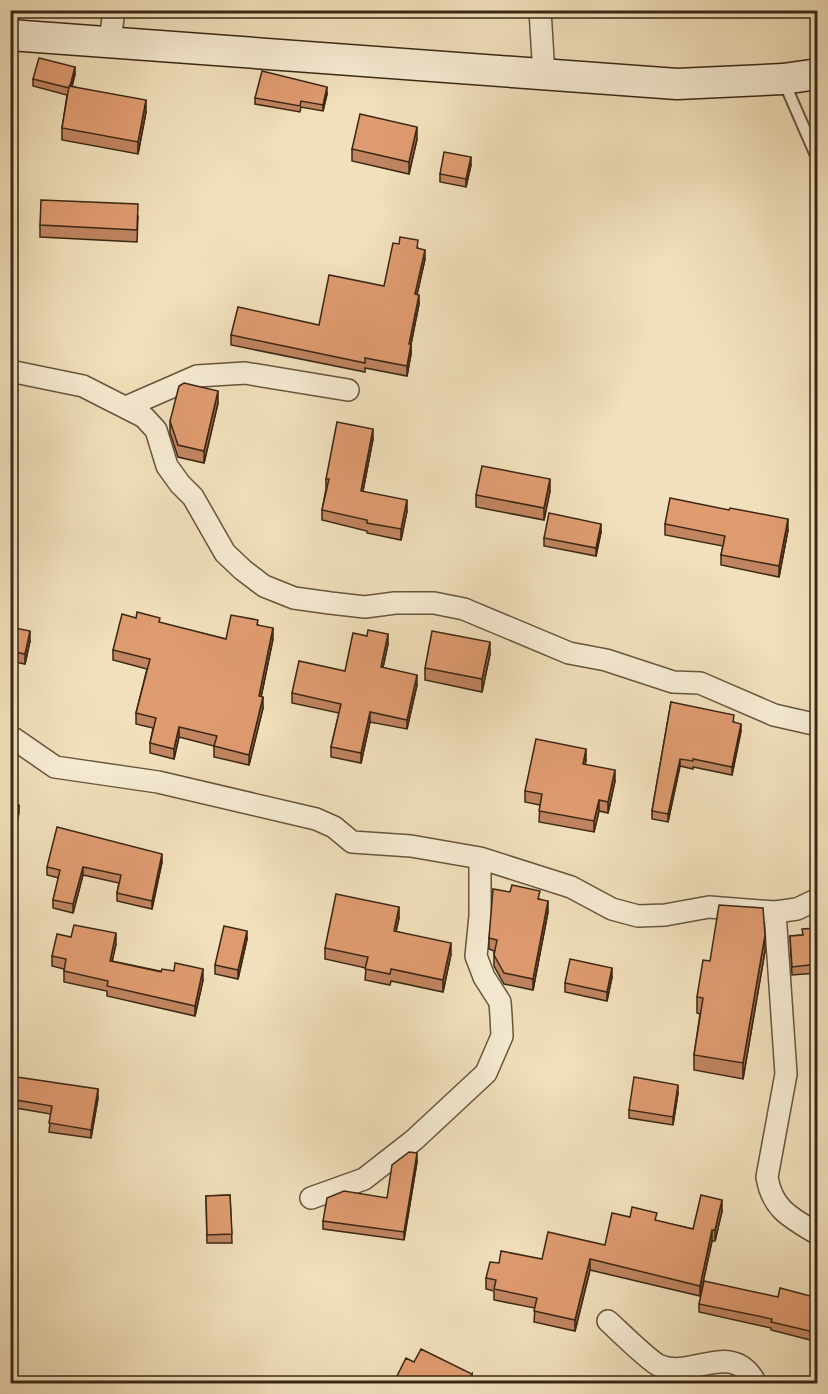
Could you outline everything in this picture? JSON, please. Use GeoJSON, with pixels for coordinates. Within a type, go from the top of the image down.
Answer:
{"type":"FeatureCollection","features":[{"type":"Feature","properties":{"kind":"main road"},"geometry":{"type":"LineString","coordinates":[[10,35],[677,84],[783,79],[818,74]]}},
{"type":"Feature","properties":{"kind":"street"},"geometry":{"type":"LineString","coordinates":[[110,41],[114,10]]}},
{"type":"Feature","properties":{"kind":"street"},"geometry":{"type":"LineString","coordinates":[[540,10],[544,76]]}},
{"type":"Feature","properties":{"kind":"street"},"geometry":{"type":"LineString","coordinates":[[10,371],[83,386],[144,417],[156,430],[167,466],[193,497],[225,553],[264,586],[294,598],[342,605],[365,607],[395,603],[449,605],[464,609],[569,653],[606,660],[673,682],[700,683],[774,715],[818,725]]}},
{"type":"Feature","properties":{"kind":"street"},"geometry":{"type":"LineString","coordinates":[[126,407],[196,376],[245,373],[348,390]]}},
{"type":"Feature","properties":{"kind":"street"},"geometry":{"type":"LineString","coordinates":[[10,736],[55,767],[158,782],[316,819],[334,826],[352,842],[411,846],[480,858],[571,887],[612,909],[638,915],[665,915],[709,907],[775,912],[797,909],[818,899]]}},
{"type":"Feature","properties":{"kind":"street"},"geometry":{"type":"LineString","coordinates":[[311,1198],[364,1179],[414,1140],[486,1072],[502,1036],[500,1002],[484,977],[476,956],[480,916],[480,858]]}},
{"type":"Feature","properties":{"kind":"street"},"geometry":{"type":"LineString","coordinates":[[775,912],[786,1074],[767,1177],[769,1191],[777,1206],[818,1234]]}},
{"type":"Feature","properties":{"kind":"street"},"geometry":{"type":"LineString","coordinates":[[608,1321],[658,1365],[675,1369],[710,1362],[735,1362],[752,1375],[756,1383]]}},
{"type":"Feature","properties":{"kind":"lane"},"geometry":{"type":"LineString","coordinates":[[783,79],[818,160]]}},
{"type":"Feature","properties":{"kind":"building"},"geometry":{"type":"Polygon","coordinates":[[[39,58],[75,67],[69,88],[33,79],[39,58]]]}},
{"type":"Feature","properties":{"kind":"building"},"geometry":{"type":"Polygon","coordinates":[[[262,71],[327,87],[323,105],[301,101],[300,106],[255,98],[262,71]]]}},
{"type":"Feature","properties":{"kind":"building"},"geometry":{"type":"Polygon","coordinates":[[[69,86],[146,100],[138,142],[62,128],[69,86]]]}},
{"type":"Feature","properties":{"kind":"building"},"geometry":{"type":"Polygon","coordinates":[[[360,114],[417,127],[409,162],[352,149],[360,114]]]}},
{"type":"Feature","properties":{"kind":"building"},"geometry":{"type":"Polygon","coordinates":[[[444,152],[471,157],[466,179],[440,174],[444,152]]]}},
{"type":"Feature","properties":{"kind":"building"},"geometry":{"type":"Polygon","coordinates":[[[41,200],[138,204],[137,230],[40,225],[41,200]]]}},
{"type":"Feature","properties":{"kind":"building"},"geometry":{"type":"Polygon","coordinates":[[[400,237],[418,240],[417,248],[425,250],[415,294],[419,295],[407,366],[365,358],[365,363],[231,335],[238,307],[319,325],[329,275],[384,286],[393,243],[399,244],[400,237]]]}},
{"type":"Feature","properties":{"kind":"building"},"geometry":{"type":"Polygon","coordinates":[[[184,383],[218,391],[204,451],[178,445],[170,421],[179,386],[184,383]]]}},
{"type":"Feature","properties":{"kind":"building"},"geometry":{"type":"Polygon","coordinates":[[[337,422],[373,429],[361,491],[407,500],[401,529],[367,523],[367,520],[322,510],[337,422]]]}},
{"type":"Feature","properties":{"kind":"building"},"geometry":{"type":"Polygon","coordinates":[[[482,466],[550,479],[544,508],[476,495],[482,466]]]}},
{"type":"Feature","properties":{"kind":"building"},"geometry":{"type":"Polygon","coordinates":[[[670,498],[788,519],[779,566],[721,555],[725,536],[665,524],[670,498]]]}},
{"type":"Feature","properties":{"kind":"building"},"geometry":{"type":"Polygon","coordinates":[[[549,513],[601,524],[596,548],[544,538],[549,513]]]}},
{"type":"Feature","properties":{"kind":"building"},"geometry":{"type":"Polygon","coordinates":[[[137,612],[160,618],[159,622],[226,639],[231,615],[258,620],[257,625],[273,628],[259,696],[263,697],[249,755],[214,746],[217,736],[179,727],[174,749],[150,743],[156,718],[136,713],[150,659],[113,650],[122,614],[136,618],[137,612]]]}},
{"type":"Feature","properties":{"kind":"building"},"geometry":{"type":"Polygon","coordinates":[[[10,627],[30,631],[25,654],[10,651],[10,627]]]}},
{"type":"Feature","properties":{"kind":"building"},"geometry":{"type":"Polygon","coordinates":[[[368,630],[388,634],[381,667],[417,675],[407,720],[370,712],[361,753],[331,747],[341,704],[292,693],[299,661],[345,671],[353,633],[367,636],[368,630]]]}},
{"type":"Feature","properties":{"kind":"building"},"geometry":{"type":"Polygon","coordinates":[[[432,631],[490,642],[482,679],[425,668],[432,631]]]}},
{"type":"Feature","properties":{"kind":"building"},"geometry":{"type":"Polygon","coordinates":[[[671,702],[734,715],[733,722],[741,724],[732,767],[693,759],[693,761],[680,759],[668,814],[652,811],[671,702]]]}},
{"type":"Feature","properties":{"kind":"building"},"geometry":{"type":"Polygon","coordinates":[[[536,739],[586,749],[583,764],[615,770],[608,802],[599,800],[594,821],[539,811],[542,794],[525,791],[536,739]]]}},
{"type":"Feature","properties":{"kind":"building"},"geometry":{"type":"Polygon","coordinates":[[[10,803],[19,805],[10,844],[10,803]]]}},
{"type":"Feature","properties":{"kind":"building"},"geometry":{"type":"Polygon","coordinates":[[[57,827],[162,854],[152,901],[117,893],[121,875],[83,867],[73,904],[53,900],[60,870],[47,867],[57,827]]]}},
{"type":"Feature","properties":{"kind":"building"},"geometry":{"type":"Polygon","coordinates":[[[512,885],[540,891],[538,899],[548,901],[533,979],[504,973],[494,955],[497,940],[489,938],[493,889],[510,892],[512,885]]]}},
{"type":"Feature","properties":{"kind":"building"},"geometry":{"type":"Polygon","coordinates":[[[336,894],[399,907],[394,931],[451,943],[443,980],[391,969],[390,974],[365,969],[368,957],[325,948],[336,894]]]}},
{"type":"Feature","properties":{"kind":"building"},"geometry":{"type":"Polygon","coordinates":[[[719,905],[763,908],[765,935],[743,1063],[694,1055],[703,998],[697,997],[703,960],[710,961],[719,905]]]}},
{"type":"Feature","properties":{"kind":"building"},"geometry":{"type":"Polygon","coordinates":[[[74,925],[116,933],[110,961],[161,972],[162,969],[174,971],[175,963],[203,969],[195,1006],[107,986],[108,981],[64,971],[66,959],[52,956],[57,934],[71,937],[74,925]]]}},
{"type":"Feature","properties":{"kind":"building"},"geometry":{"type":"Polygon","coordinates":[[[224,926],[247,931],[238,970],[215,965],[224,926]]]}},
{"type":"Feature","properties":{"kind":"building"},"geometry":{"type":"Polygon","coordinates":[[[818,928],[818,964],[792,967],[790,936],[803,935],[802,929],[818,928]]]}},
{"type":"Feature","properties":{"kind":"building"},"geometry":{"type":"Polygon","coordinates":[[[570,959],[612,968],[607,992],[565,983],[570,959]]]}},
{"type":"Feature","properties":{"kind":"building"},"geometry":{"type":"Polygon","coordinates":[[[10,1076],[98,1089],[91,1130],[49,1123],[52,1106],[10,1099],[10,1076]]]}},
{"type":"Feature","properties":{"kind":"building"},"geometry":{"type":"Polygon","coordinates":[[[634,1077],[678,1085],[673,1117],[629,1110],[634,1077]]]}},
{"type":"Feature","properties":{"kind":"building"},"geometry":{"type":"Polygon","coordinates":[[[409,1152],[417,1153],[404,1232],[323,1221],[327,1198],[344,1191],[387,1198],[392,1165],[409,1152]]]}},
{"type":"Feature","properties":{"kind":"building"},"geometry":{"type":"Polygon","coordinates":[[[230,1195],[232,1234],[207,1235],[206,1196],[230,1195]]]}},
{"type":"Feature","properties":{"kind":"building"},"geometry":{"type":"Polygon","coordinates":[[[701,1195],[722,1200],[715,1230],[712,1230],[700,1286],[590,1259],[575,1320],[534,1311],[537,1298],[494,1289],[496,1280],[486,1278],[490,1262],[499,1263],[501,1251],[542,1259],[548,1232],[605,1245],[612,1213],[630,1217],[632,1207],[657,1213],[655,1220],[693,1229],[701,1195]]]}},
{"type":"Feature","properties":{"kind":"building"},"geometry":{"type":"Polygon","coordinates":[[[704,1281],[778,1297],[780,1288],[818,1298],[818,1333],[771,1322],[772,1319],[699,1304],[704,1281]]]}},
{"type":"Feature","properties":{"kind":"building"},"geometry":{"type":"Polygon","coordinates":[[[421,1349],[472,1374],[467,1383],[401,1383],[395,1380],[406,1358],[414,1362],[421,1349]]]}}]}
